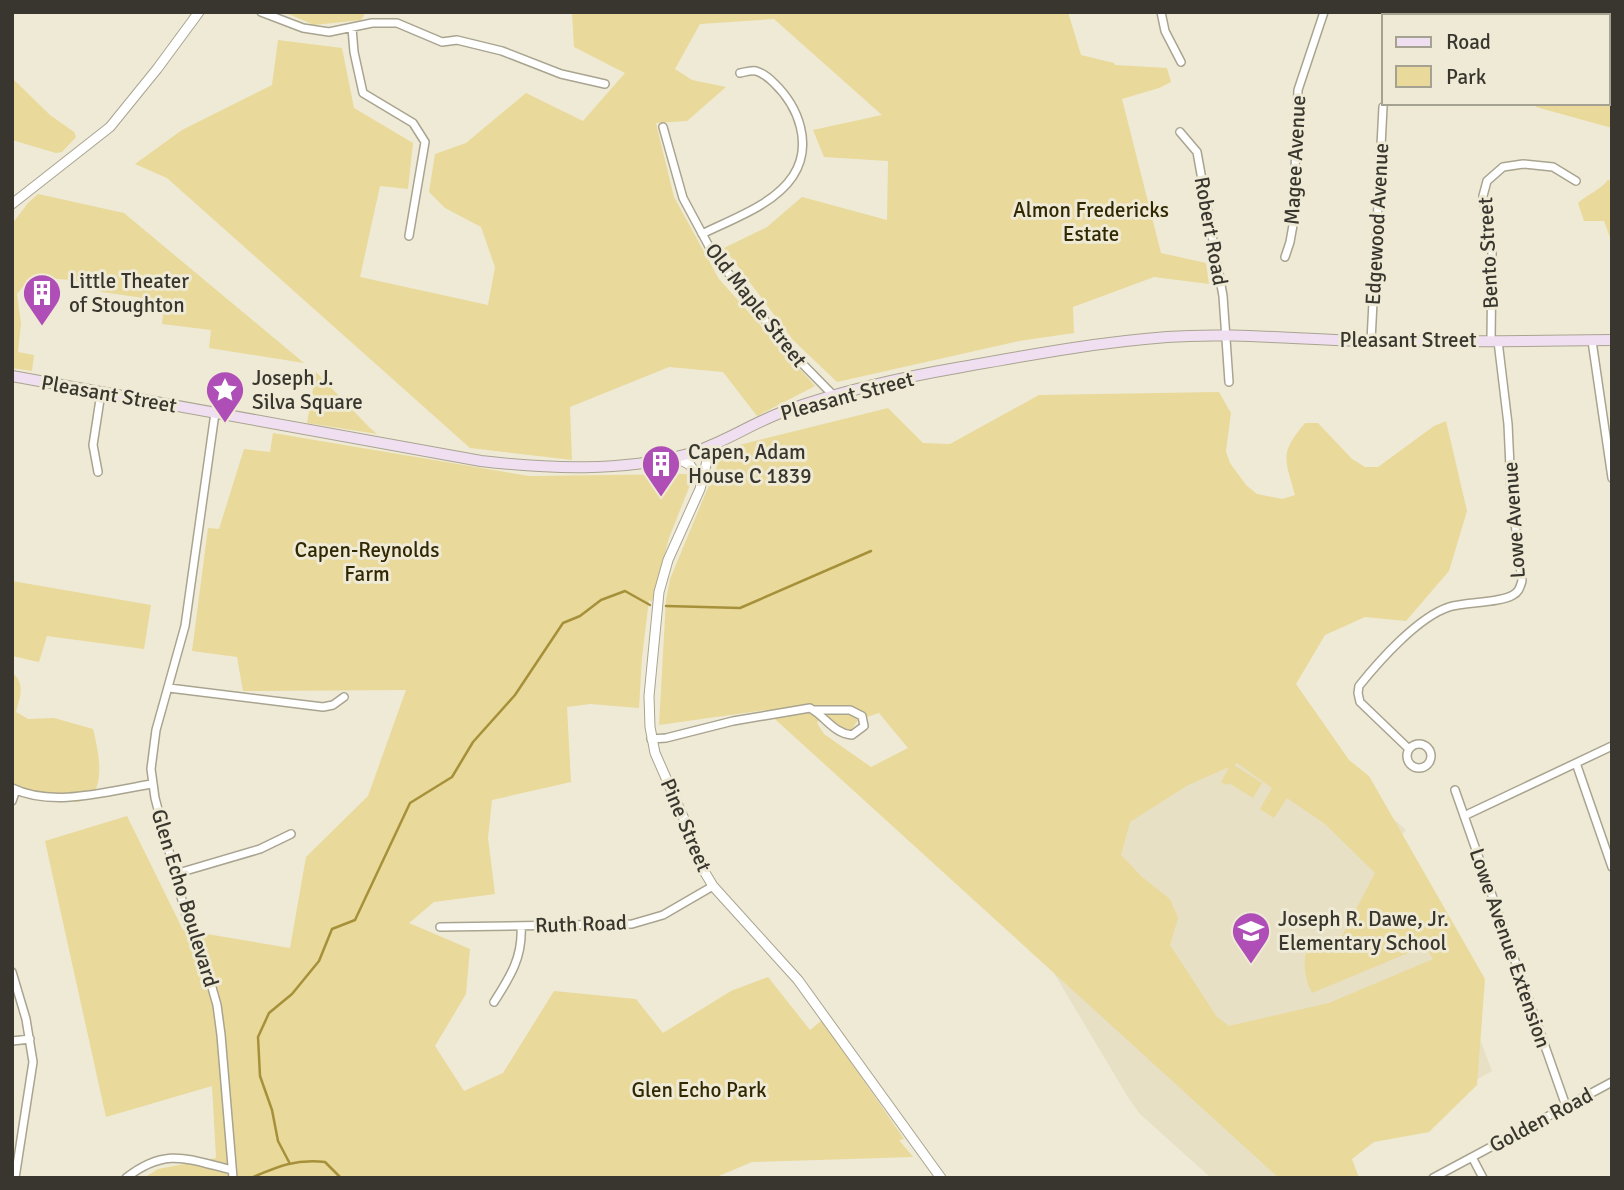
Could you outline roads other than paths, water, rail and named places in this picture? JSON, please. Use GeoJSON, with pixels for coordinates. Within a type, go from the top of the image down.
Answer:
{"type":"FeatureCollection","features":[{"type":"Feature","properties":{"kind":"main road","name":"Pleasant Street"},"geometry":{"type":"LineString","coordinates":[[12,376],[510,465],[596,467],[675,457],[711,445],[788,410],[901,379],[999,361],[1165,337],[1225,336],[1371,341],[1612,341]]}},
{"type":"Feature","properties":{"kind":"street"},"geometry":{"type":"LineString","coordinates":[[12,204],[92,142],[119,117],[199,12]]}},
{"type":"Feature","properties":{"kind":"street"},"geometry":{"type":"LineString","coordinates":[[261,12],[283,22],[329,32],[372,23],[397,23],[442,42],[457,40],[502,51],[561,74],[605,84]]}},
{"type":"Feature","properties":{"kind":"street"},"geometry":{"type":"LineString","coordinates":[[1160,12],[1165,31],[1181,62]]}},
{"type":"Feature","properties":{"kind":"street","name":"Magee Avenue"},"geometry":{"type":"LineString","coordinates":[[1285,257],[1293,225],[1298,90],[1324,12]]}},
{"type":"Feature","properties":{"kind":"street"},"geometry":{"type":"LineString","coordinates":[[352,28],[363,93],[413,122],[425,142],[409,236]]}},
{"type":"Feature","properties":{"kind":"street"},"geometry":{"type":"LineString","coordinates":[[702,234],[770,199],[790,180],[801,160],[802,135],[798,118],[789,101],[763,74],[753,71],[740,72]]}},
{"type":"Feature","properties":{"kind":"street","name":"Edgewood Avenue"},"geometry":{"type":"LineString","coordinates":[[1371,341],[1383,107]]}},
{"type":"Feature","properties":{"kind":"street","name":"Old Maple Street"},"geometry":{"type":"LineString","coordinates":[[663,127],[684,198],[702,234],[723,267],[785,346],[834,396]]}},
{"type":"Feature","properties":{"kind":"street","name":"Robert Road"},"geometry":{"type":"LineString","coordinates":[[1180,132],[1197,152],[1223,296],[1229,383]]}},
{"type":"Feature","properties":{"kind":"street","name":"Bento Street"},"geometry":{"type":"LineString","coordinates":[[1494,341],[1492,253],[1483,196],[1487,181],[1503,167],[1523,163],[1553,167],[1576,181]]}},
{"type":"Feature","properties":{"kind":"street","name":"Lowe Avenue"},"geometry":{"type":"LineString","coordinates":[[1409,749],[1360,702],[1357,693],[1359,686],[1412,629],[1428,616],[1452,606],[1510,596],[1519,589],[1522,581],[1511,489],[1508,424],[1494,341]]}},
{"type":"Feature","properties":{"kind":"street"},"geometry":{"type":"LineString","coordinates":[[1592,341],[1612,478]]}},
{"type":"Feature","properties":{"kind":"street"},"geometry":{"type":"LineString","coordinates":[[98,472],[93,445],[101,393]]}},
{"type":"Feature","properties":{"kind":"street","name":"Glen Echo Boulevard"},"geometry":{"type":"LineString","coordinates":[[215,414],[187,615],[154,740],[151,769],[152,784],[187,919],[209,977],[216,1005],[221,1035],[232,1174]]}},
{"type":"Feature","properties":{"kind":"street","name":"Pine Street"},"geometry":{"type":"LineString","coordinates":[[711,445],[701,482],[660,584],[649,696],[651,739],[695,853],[713,886],[798,980],[941,1178]]}},
{"type":"Feature","properties":{"kind":"street"},"geometry":{"type":"LineString","coordinates":[[675,457],[690,465],[701,482]]}},
{"type":"Feature","properties":{"kind":"street"},"geometry":{"type":"LineString","coordinates":[[169,688],[323,707],[333,705],[344,697]]}},
{"type":"Feature","properties":{"kind":"street"},"geometry":{"type":"LineString","coordinates":[[651,739],[666,738],[772,713],[810,708],[850,710],[862,716],[864,726],[852,735],[846,735],[831,727],[815,710]]}},
{"type":"Feature","properties":{"kind":"street"},"geometry":{"type":"LineString","coordinates":[[1464,816],[1612,746]]}},
{"type":"Feature","properties":{"kind":"street"},"geometry":{"type":"LineString","coordinates":[[1576,763],[1612,867]]}},
{"type":"Feature","properties":{"kind":"street"},"geometry":{"type":"LineString","coordinates":[[12,801],[14,789],[40,797],[57,798],[152,784]]}},
{"type":"Feature","properties":{"kind":"street","name":"Lowe Avenue Extension"},"geometry":{"type":"LineString","coordinates":[[1455,790],[1566,1106]]}},
{"type":"Feature","properties":{"kind":"street"},"geometry":{"type":"LineString","coordinates":[[175,874],[260,849],[291,834]]}},
{"type":"Feature","properties":{"kind":"street","name":"Ruth Road"},"geometry":{"type":"LineString","coordinates":[[439,927],[632,924],[663,915],[713,886]]}},
{"type":"Feature","properties":{"kind":"street"},"geometry":{"type":"LineString","coordinates":[[494,1002],[520,954],[521,926]]}},
{"type":"Feature","properties":{"kind":"street"},"geometry":{"type":"LineString","coordinates":[[12,972],[30,1039],[32,1073],[15,1178]]}},
{"type":"Feature","properties":{"kind":"street"},"geometry":{"type":"LineString","coordinates":[[12,1041],[30,1039]]}},
{"type":"Feature","properties":{"kind":"street","name":"Golden Road"},"geometry":{"type":"LineString","coordinates":[[1433,1178],[1612,1082]]}},
{"type":"Feature","properties":{"kind":"street"},"geometry":{"type":"LineString","coordinates":[[1472,1157],[1483,1178]]}},
{"type":"Feature","properties":{"kind":"street"},"geometry":{"type":"LineString","coordinates":[[126,1178],[150,1161],[165,1158],[190,1160],[232,1174]]}},
{"type":"Feature","properties":{"kind":"waterway"},"geometry":{"type":"LineString","coordinates":[[666,606],[740,608],[871,551]]}},
{"type":"Feature","properties":{"kind":"waterway"},"geometry":{"type":"LineString","coordinates":[[289,1162],[278,1141],[272,1110],[260,1076],[258,1037],[269,1013],[292,994],[319,961],[332,929],[355,920],[410,803],[452,777],[473,742],[515,695],[563,623],[580,616],[601,600],[625,591],[650,605]]}},
{"type":"Feature","properties":{"kind":"waterway"},"geometry":{"type":"LineString","coordinates":[[251,1178],[287,1164],[314,1161],[325,1162],[341,1178]]}},
{"type":"Feature","properties":{"kind":"place","name":"Little Theater of Stoughton"},"geometry":{"type":"Point","coordinates":[42,327]}},
{"type":"Feature","properties":{"kind":"place","name":"Joseph J. Silva Square"},"geometry":{"type":"Point","coordinates":[225,424]}},
{"type":"Feature","properties":{"kind":"place","name":"Capen, Adam House C 1839"},"geometry":{"type":"Point","coordinates":[661,498]}},
{"type":"Feature","properties":{"kind":"place","name":"Joseph R. Dawe, Jr. Elementary School"},"geometry":{"type":"Point","coordinates":[1251,965]}},
{"type":"Feature","properties":{"kind":"park label","name":"Almon Fredericks Estate"},"geometry":{"type":"Point","coordinates":[1091,222]}},
{"type":"Feature","properties":{"kind":"park label","name":"Capen-Reynolds Farm"},"geometry":{"type":"Point","coordinates":[367,562]}},
{"type":"Feature","properties":{"kind":"park label","name":"Glen Echo Park"},"geometry":{"type":"Point","coordinates":[699,1090]}}]}
